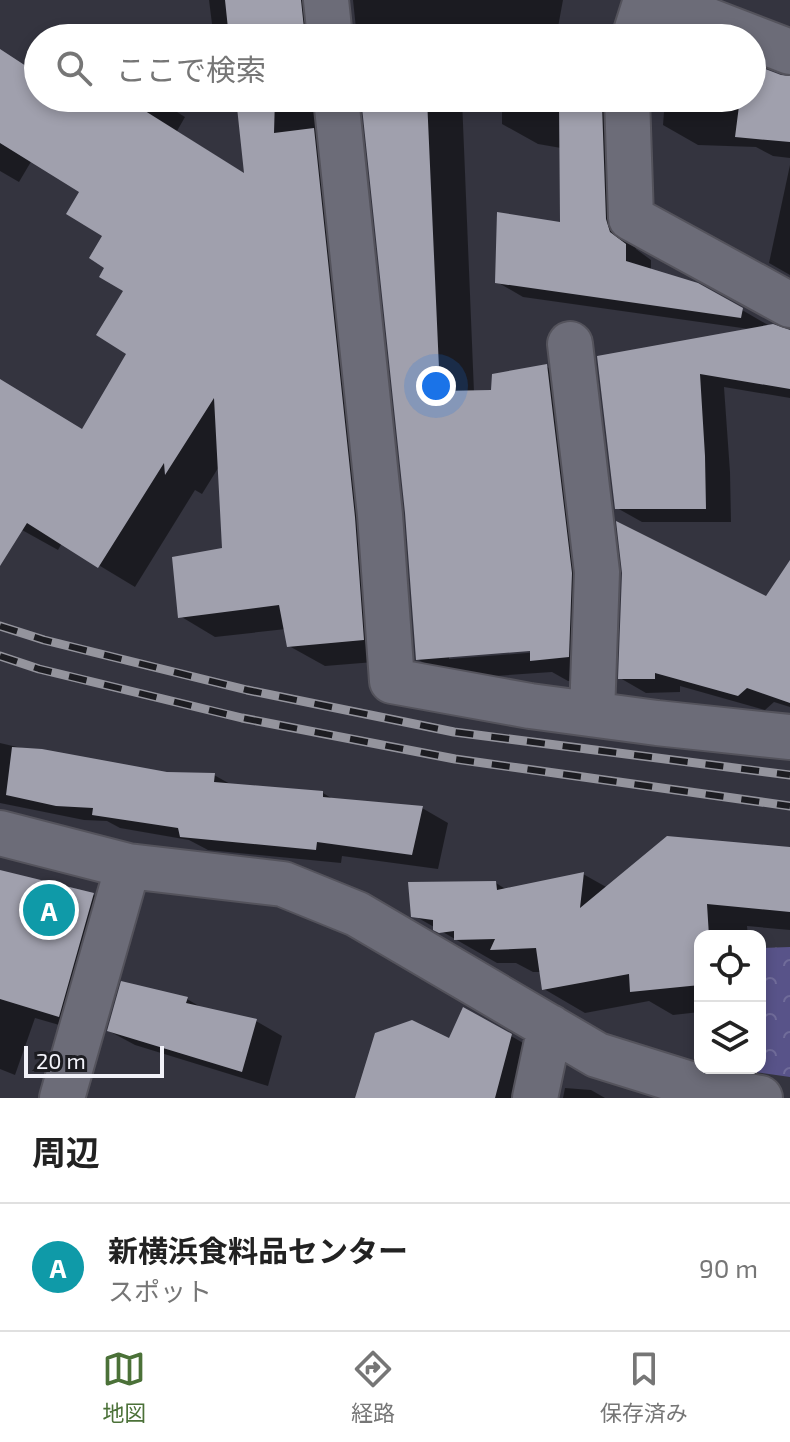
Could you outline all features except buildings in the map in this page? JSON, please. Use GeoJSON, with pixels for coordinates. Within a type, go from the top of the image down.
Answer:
{"type":"FeatureCollection","features":[{"type":"Feature","properties":{"kind":"street"},"geometry":{"type":"LineString","coordinates":[[326,0],[329,24]]}},
{"type":"Feature","properties":{"kind":"street"},"geometry":{"type":"LineString","coordinates":[[638,24],[646,0]]}},
{"type":"Feature","properties":{"kind":"street"},"geometry":{"type":"LineString","coordinates":[[655,0],[717,24]]}},
{"type":"Feature","properties":{"kind":"street"},"geometry":{"type":"LineString","coordinates":[[766,43],[790,52]]}},
{"type":"Feature","properties":{"kind":"street"},"geometry":{"type":"LineString","coordinates":[[337,112],[380,515],[392,681],[530,706],[790,737]]}},
{"type":"Feature","properties":{"kind":"street"},"geometry":{"type":"LineString","coordinates":[[627,112],[631,218],[790,305]]}},
{"type":"Feature","properties":{"kind":"street"},"geometry":{"type":"LineString","coordinates":[[570,344],[597,572],[592,714]]}},
{"type":"Feature","properties":{"kind":"street"},"geometry":{"type":"LineString","coordinates":[[0,833],[128,866],[283,884],[357,914],[597,1055],[706,1089],[760,1098]]}},
{"type":"Feature","properties":{"kind":"street"},"geometry":{"type":"LineString","coordinates":[[62,1098],[128,866]]}},
{"type":"Feature","properties":{"kind":"street"},"geometry":{"type":"LineString","coordinates":[[535,1098],[550,1027]]}},
{"type":"Feature","properties":{"kind":"green space"},"geometry":{"type":"Polygon","coordinates":[[[790,947],[790,1077],[766,1074],[766,948],[790,947]]]}},
{"type":"Feature","properties":{"kind":"railway"},"geometry":{"type":"LineString","coordinates":[[0,626],[44,640],[247,690],[454,732],[790,775]]}},
{"type":"Feature","properties":{"kind":"railway"},"geometry":{"type":"LineString","coordinates":[[0,656],[39,669],[242,718],[455,759],[790,806]]}},
{"type":"Feature","properties":{"kind":"place","name":"新横浜食料品センター"},"geometry":{"type":"Point","coordinates":[49,910]}}]}
